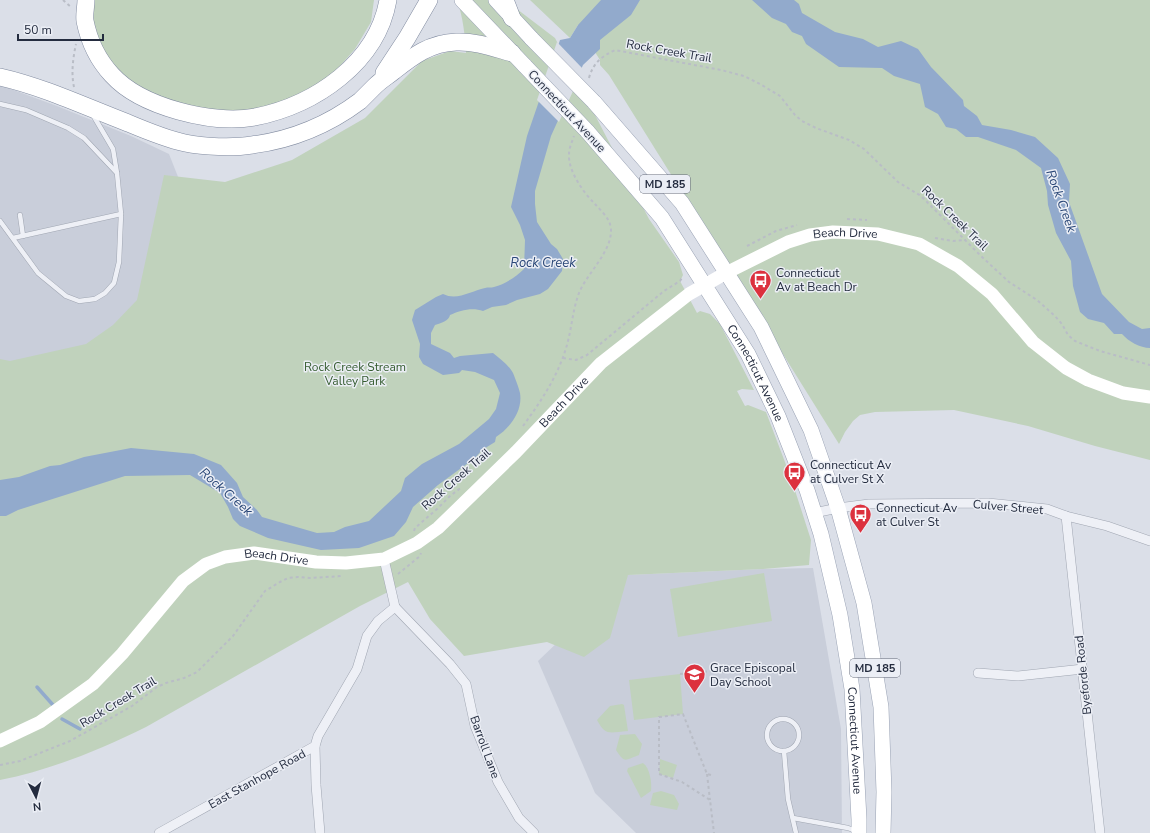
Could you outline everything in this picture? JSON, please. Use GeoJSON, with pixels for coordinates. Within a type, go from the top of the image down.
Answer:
{"type":"FeatureCollection","features":[{"type":"Feature","properties":{"kind":"highway"},"geometry":{"type":"LineString","coordinates":[[86,0],[85,20],[90,39],[98,57],[112,76],[131,90],[152,101],[176,110],[202,117],[227,118],[254,117],[280,110],[303,100],[326,87],[348,71],[366,52],[379,30],[388,0]]}},
{"type":"Feature","properties":{"kind":"highway"},"geometry":{"type":"LineString","coordinates":[[376,85],[430,0]]}},
{"type":"Feature","properties":{"kind":"highway"},"geometry":{"type":"LineString","coordinates":[[505,0],[512,18]]}},
{"type":"Feature","properties":{"kind":"highway"},"geometry":{"type":"LineString","coordinates":[[0,77],[71,100],[154,134],[186,143],[218,146],[252,145],[286,138],[313,129],[334,119],[361,100],[376,85],[414,54],[442,44],[456,42],[478,44],[512,53]]}},
{"type":"Feature","properties":{"kind":"main road","name":"Connecticut Avenue"},"geometry":{"type":"LineString","coordinates":[[462,0],[525,66],[580,133],[662,218],[748,354],[778,416],[807,490],[821,534],[840,615],[852,689],[859,832]]}},
{"type":"Feature","properties":{"kind":"main road","name":"Connecticut Avenue"},"geometry":{"type":"LineString","coordinates":[[496,0],[594,102],[682,203],[761,328],[811,430],[838,508],[864,603],[881,707],[884,792],[883,833]]}},
{"type":"Feature","properties":{"kind":"main road"},"geometry":{"type":"LineString","coordinates":[[859,832],[883,833]]}},
{"type":"Feature","properties":{"kind":"street","name":"Beach Drive"},"geometry":{"type":"LineString","coordinates":[[0,741],[40,722],[93,684],[122,654],[182,581],[206,564],[225,557],[254,553],[316,562],[346,563],[384,559],[417,543],[438,528],[516,452],[601,363],[683,299],[705,285],[788,242],[810,235],[833,232],[878,234],[919,244],[958,266],[992,294],[1034,342],[1066,368],[1088,380],[1123,393],[1150,397]]}},
{"type":"Feature","properties":{"kind":"street","name":"Culver Street"},"geometry":{"type":"LineString","coordinates":[[814,513],[869,504],[988,503],[1047,509],[1066,516],[1107,526],[1150,541]]}},
{"type":"Feature","properties":{"kind":"street","name":"Byeforde Road"},"geometry":{"type":"LineString","coordinates":[[1066,516],[1100,833]]}},
{"type":"Feature","properties":{"kind":"street"},"geometry":{"type":"LineString","coordinates":[[384,559],[395,607]]}},
{"type":"Feature","properties":{"kind":"street","name":"East Stanhope Road"},"geometry":{"type":"LineString","coordinates":[[159,833],[315,746],[318,736],[357,669],[367,636],[378,621],[395,607]]}},
{"type":"Feature","properties":{"kind":"street","name":"Barroll Lane"},"geometry":{"type":"LineString","coordinates":[[395,607],[450,664],[466,684],[475,726],[498,782],[519,818],[534,833]]}},
{"type":"Feature","properties":{"kind":"street"},"geometry":{"type":"LineString","coordinates":[[978,673],[1018,676],[1083,669]]}},
{"type":"Feature","properties":{"kind":"street"},"geometry":{"type":"LineString","coordinates":[[315,746],[316,785],[320,833]]}},
{"type":"Feature","properties":{"kind":"lane"},"geometry":{"type":"LineString","coordinates":[[0,104],[26,110],[68,128],[84,138],[117,173]]}},
{"type":"Feature","properties":{"kind":"lane"},"geometry":{"type":"LineString","coordinates":[[0,221],[38,273],[66,296],[79,301],[95,299],[105,293],[114,284],[119,262],[121,214],[117,173],[113,149],[89,108]]}},
{"type":"Feature","properties":{"kind":"lane"},"geometry":{"type":"LineString","coordinates":[[12,238],[121,214]]}},
{"type":"Feature","properties":{"kind":"lane"},"geometry":{"type":"LineString","coordinates":[[20,215],[23,236]]}},
{"type":"Feature","properties":{"kind":"lane"},"geometry":{"type":"LineString","coordinates":[[781,719],[791,720],[796,724],[800,733],[797,744],[789,750],[784,751],[771,745],[767,736],[772,723],[781,719]]}},
{"type":"Feature","properties":{"kind":"lane"},"geometry":{"type":"LineString","coordinates":[[784,751],[788,799],[796,833]]}},
{"type":"Feature","properties":{"kind":"lane"},"geometry":{"type":"LineString","coordinates":[[793,818],[848,828],[859,832]]}},
{"type":"Feature","properties":{"kind":"path"},"geometry":{"type":"LineString","coordinates":[[63,0],[71,6],[73,12]]}},
{"type":"Feature","properties":{"kind":"path"},"geometry":{"type":"LineString","coordinates":[[71,100],[74,88],[72,79],[74,55],[77,43]]}},
{"type":"Feature","properties":{"kind":"path","name":"Rock Creek Trail"},"geometry":{"type":"LineString","coordinates":[[588,82],[592,70],[598,60],[615,50],[722,70],[744,76],[760,84],[780,96],[794,114],[802,121],[822,131],[849,140],[864,149],[898,182],[921,196],[1009,282],[1037,300],[1055,316],[1068,335],[1075,341],[1100,351],[1150,365]]}},
{"type":"Feature","properties":{"kind":"path"},"geometry":{"type":"LineString","coordinates":[[519,430],[542,399],[563,358],[578,294],[602,255],[609,240],[611,230],[608,219],[586,195],[576,180],[570,161],[569,154],[580,133]]}},
{"type":"Feature","properties":{"kind":"path"},"geometry":{"type":"LineString","coordinates":[[563,358],[576,360],[591,353],[664,291],[680,281],[683,275]]}},
{"type":"Feature","properties":{"kind":"path","name":"Rock Creek Trail"},"geometry":{"type":"LineString","coordinates":[[414,537],[415,528],[450,496],[466,484]]}},
{"type":"Feature","properties":{"kind":"path"},"geometry":{"type":"LineString","coordinates":[[396,575],[420,556],[420,547]]}},
{"type":"Feature","properties":{"kind":"path","name":"Rock Creek Trail"},"geometry":{"type":"LineString","coordinates":[[0,764],[20,761],[70,741],[132,706],[157,687],[197,672],[233,636],[265,591],[280,582],[288,578],[346,575]]}},
{"type":"Feature","properties":{"kind":"path"},"geometry":{"type":"LineString","coordinates":[[680,674],[722,670],[723,673]]}},
{"type":"Feature","properties":{"kind":"path"},"geometry":{"type":"LineString","coordinates":[[710,800],[682,782],[659,774],[659,717],[683,714],[707,774],[714,833]]}},
{"type":"Feature","properties":{"kind":"path"},"geometry":{"type":"LineString","coordinates":[[707,774],[711,775]]}},
{"type":"Feature","properties":{"kind":"shaded area"},"geometry":{"type":"Polygon","coordinates":[[[0,85],[131,136],[169,154],[184,192],[136,340],[0,380],[0,85]]]}},
{"type":"Feature","properties":{"kind":"shaded area","name":"Grace Episcopal Day School"},"geometry":{"type":"Polygon","coordinates":[[[813,568],[841,729],[842,833],[636,833],[595,793],[538,661],[628,575],[813,568]]]}},
{"type":"Feature","properties":{"kind":"green space"},"geometry":{"type":"Polygon","coordinates":[[[93,0],[374,0],[371,22],[355,49],[332,75],[297,99],[258,112],[216,114],[170,104],[130,84],[107,60],[91,25],[93,0]]]}},
{"type":"Feature","properties":{"kind":"green space","name":"Rock Creek Stream Valley Park"},"geometry":{"type":"Polygon","coordinates":[[[457,0],[505,0],[555,38],[649,219],[679,262],[683,275],[680,281],[697,313],[700,311],[710,314],[720,324],[754,390],[742,389],[737,391],[745,406],[748,405],[766,412],[791,478],[811,540],[809,565],[763,569],[628,575],[610,638],[584,657],[547,642],[464,656],[430,619],[408,582],[360,606],[146,727],[111,744],[38,771],[0,780],[0,359],[10,361],[86,344],[113,325],[137,300],[164,175],[225,182],[292,160],[365,118],[422,61],[450,51],[466,53],[461,13],[457,0]]]}},
{"type":"Feature","properties":{"kind":"green space"},"geometry":{"type":"Polygon","coordinates":[[[530,0],[1150,0],[1150,460],[1095,446],[1028,426],[954,410],[875,412],[860,415],[853,421],[845,432],[839,444],[609,75],[600,65],[600,60],[578,25],[570,38],[530,0]]]}},
{"type":"Feature","properties":{"kind":"green space"},"geometry":{"type":"Polygon","coordinates":[[[764,573],[772,621],[678,637],[670,589],[764,573]]]}},
{"type":"Feature","properties":{"kind":"green space"},"geometry":{"type":"Polygon","coordinates":[[[680,674],[683,714],[634,720],[629,680],[680,674]]]}},
{"type":"Feature","properties":{"kind":"green space"},"geometry":{"type":"Polygon","coordinates":[[[624,705],[628,731],[609,732],[603,729],[597,720],[610,706],[624,705]]]}},
{"type":"Feature","properties":{"kind":"green space"},"geometry":{"type":"Polygon","coordinates":[[[635,734],[642,744],[639,755],[626,760],[621,757],[616,750],[620,735],[635,734]]]}},
{"type":"Feature","properties":{"kind":"green space"},"geometry":{"type":"Polygon","coordinates":[[[660,759],[677,765],[673,778],[659,774],[660,759]]]}},
{"type":"Feature","properties":{"kind":"green space"},"geometry":{"type":"Polygon","coordinates":[[[643,763],[649,772],[651,791],[641,798],[627,771],[628,768],[643,763]]]}},
{"type":"Feature","properties":{"kind":"green space"},"geometry":{"type":"Polygon","coordinates":[[[661,791],[674,795],[679,804],[677,810],[650,805],[653,793],[661,791]]]}},
{"type":"Feature","properties":{"kind":"water","name":"Rock Creek"},"geometry":{"type":"Polygon","coordinates":[[[601,0],[640,0],[631,15],[600,40],[600,49],[583,65],[551,136],[535,191],[537,222],[563,259],[562,271],[548,289],[540,294],[517,300],[506,305],[492,307],[483,311],[471,309],[458,312],[450,315],[444,322],[435,325],[431,333],[431,344],[450,353],[454,358],[460,356],[493,353],[504,362],[513,373],[519,391],[520,400],[517,412],[511,424],[496,437],[495,442],[482,450],[475,458],[438,485],[413,507],[406,522],[394,536],[359,548],[321,550],[268,538],[240,526],[233,519],[220,493],[190,475],[125,476],[18,510],[6,516],[0,516],[0,480],[19,477],[50,466],[60,465],[84,457],[131,448],[194,454],[221,465],[237,483],[243,497],[262,517],[317,533],[334,532],[345,527],[369,521],[401,491],[405,478],[422,464],[459,444],[489,419],[496,409],[500,393],[494,380],[475,372],[462,370],[459,373],[443,375],[423,364],[419,357],[420,344],[412,320],[415,310],[436,297],[443,294],[448,296],[459,296],[485,288],[498,286],[510,280],[524,269],[525,240],[520,225],[511,207],[527,136],[560,40],[570,38],[578,25],[601,0]]]}},
{"type":"Feature","properties":{"kind":"water","name":"Rock Creek"},"geometry":{"type":"Polygon","coordinates":[[[752,0],[794,0],[799,4],[802,13],[835,32],[863,39],[878,47],[901,41],[918,49],[931,67],[963,100],[964,106],[977,116],[982,125],[1011,130],[1035,137],[1058,158],[1070,184],[1069,202],[1102,294],[1129,322],[1142,329],[1150,328],[1150,348],[1134,344],[1122,334],[1114,334],[1104,323],[1088,319],[1080,312],[1073,286],[1071,261],[1056,233],[1048,205],[1047,191],[1041,168],[1016,150],[978,137],[966,137],[956,129],[946,127],[938,114],[925,107],[920,84],[894,76],[882,68],[839,67],[806,44],[802,36],[792,32],[786,24],[772,18],[752,0]]]}},
{"type":"Feature","properties":{"kind":"pier"},"geometry":{"type":"Polygon","coordinates":[[[557,42],[583,69],[559,122],[537,100],[557,42]]]}},
{"type":"Feature","properties":{"kind":"waterway"},"geometry":{"type":"LineString","coordinates":[[37,687],[53,705]]}},
{"type":"Feature","properties":{"kind":"waterway"},"geometry":{"type":"LineString","coordinates":[[62,719],[80,729]]}},
{"type":"Feature","properties":{"kind":"place","name":"Connecticut Av at Beach Dr"},"geometry":{"type":"Point","coordinates":[761,300]}},
{"type":"Feature","properties":{"kind":"place","name":"Connecticut Av at Culver St X"},"geometry":{"type":"Point","coordinates":[795,492]}},
{"type":"Feature","properties":{"kind":"place","name":"Connecticut Av at Culver St"},"geometry":{"type":"Point","coordinates":[861,534]}},
{"type":"Feature","properties":{"kind":"place","name":"Grace Episcopal Day School"},"geometry":{"type":"Point","coordinates":[694,694]}}]}
